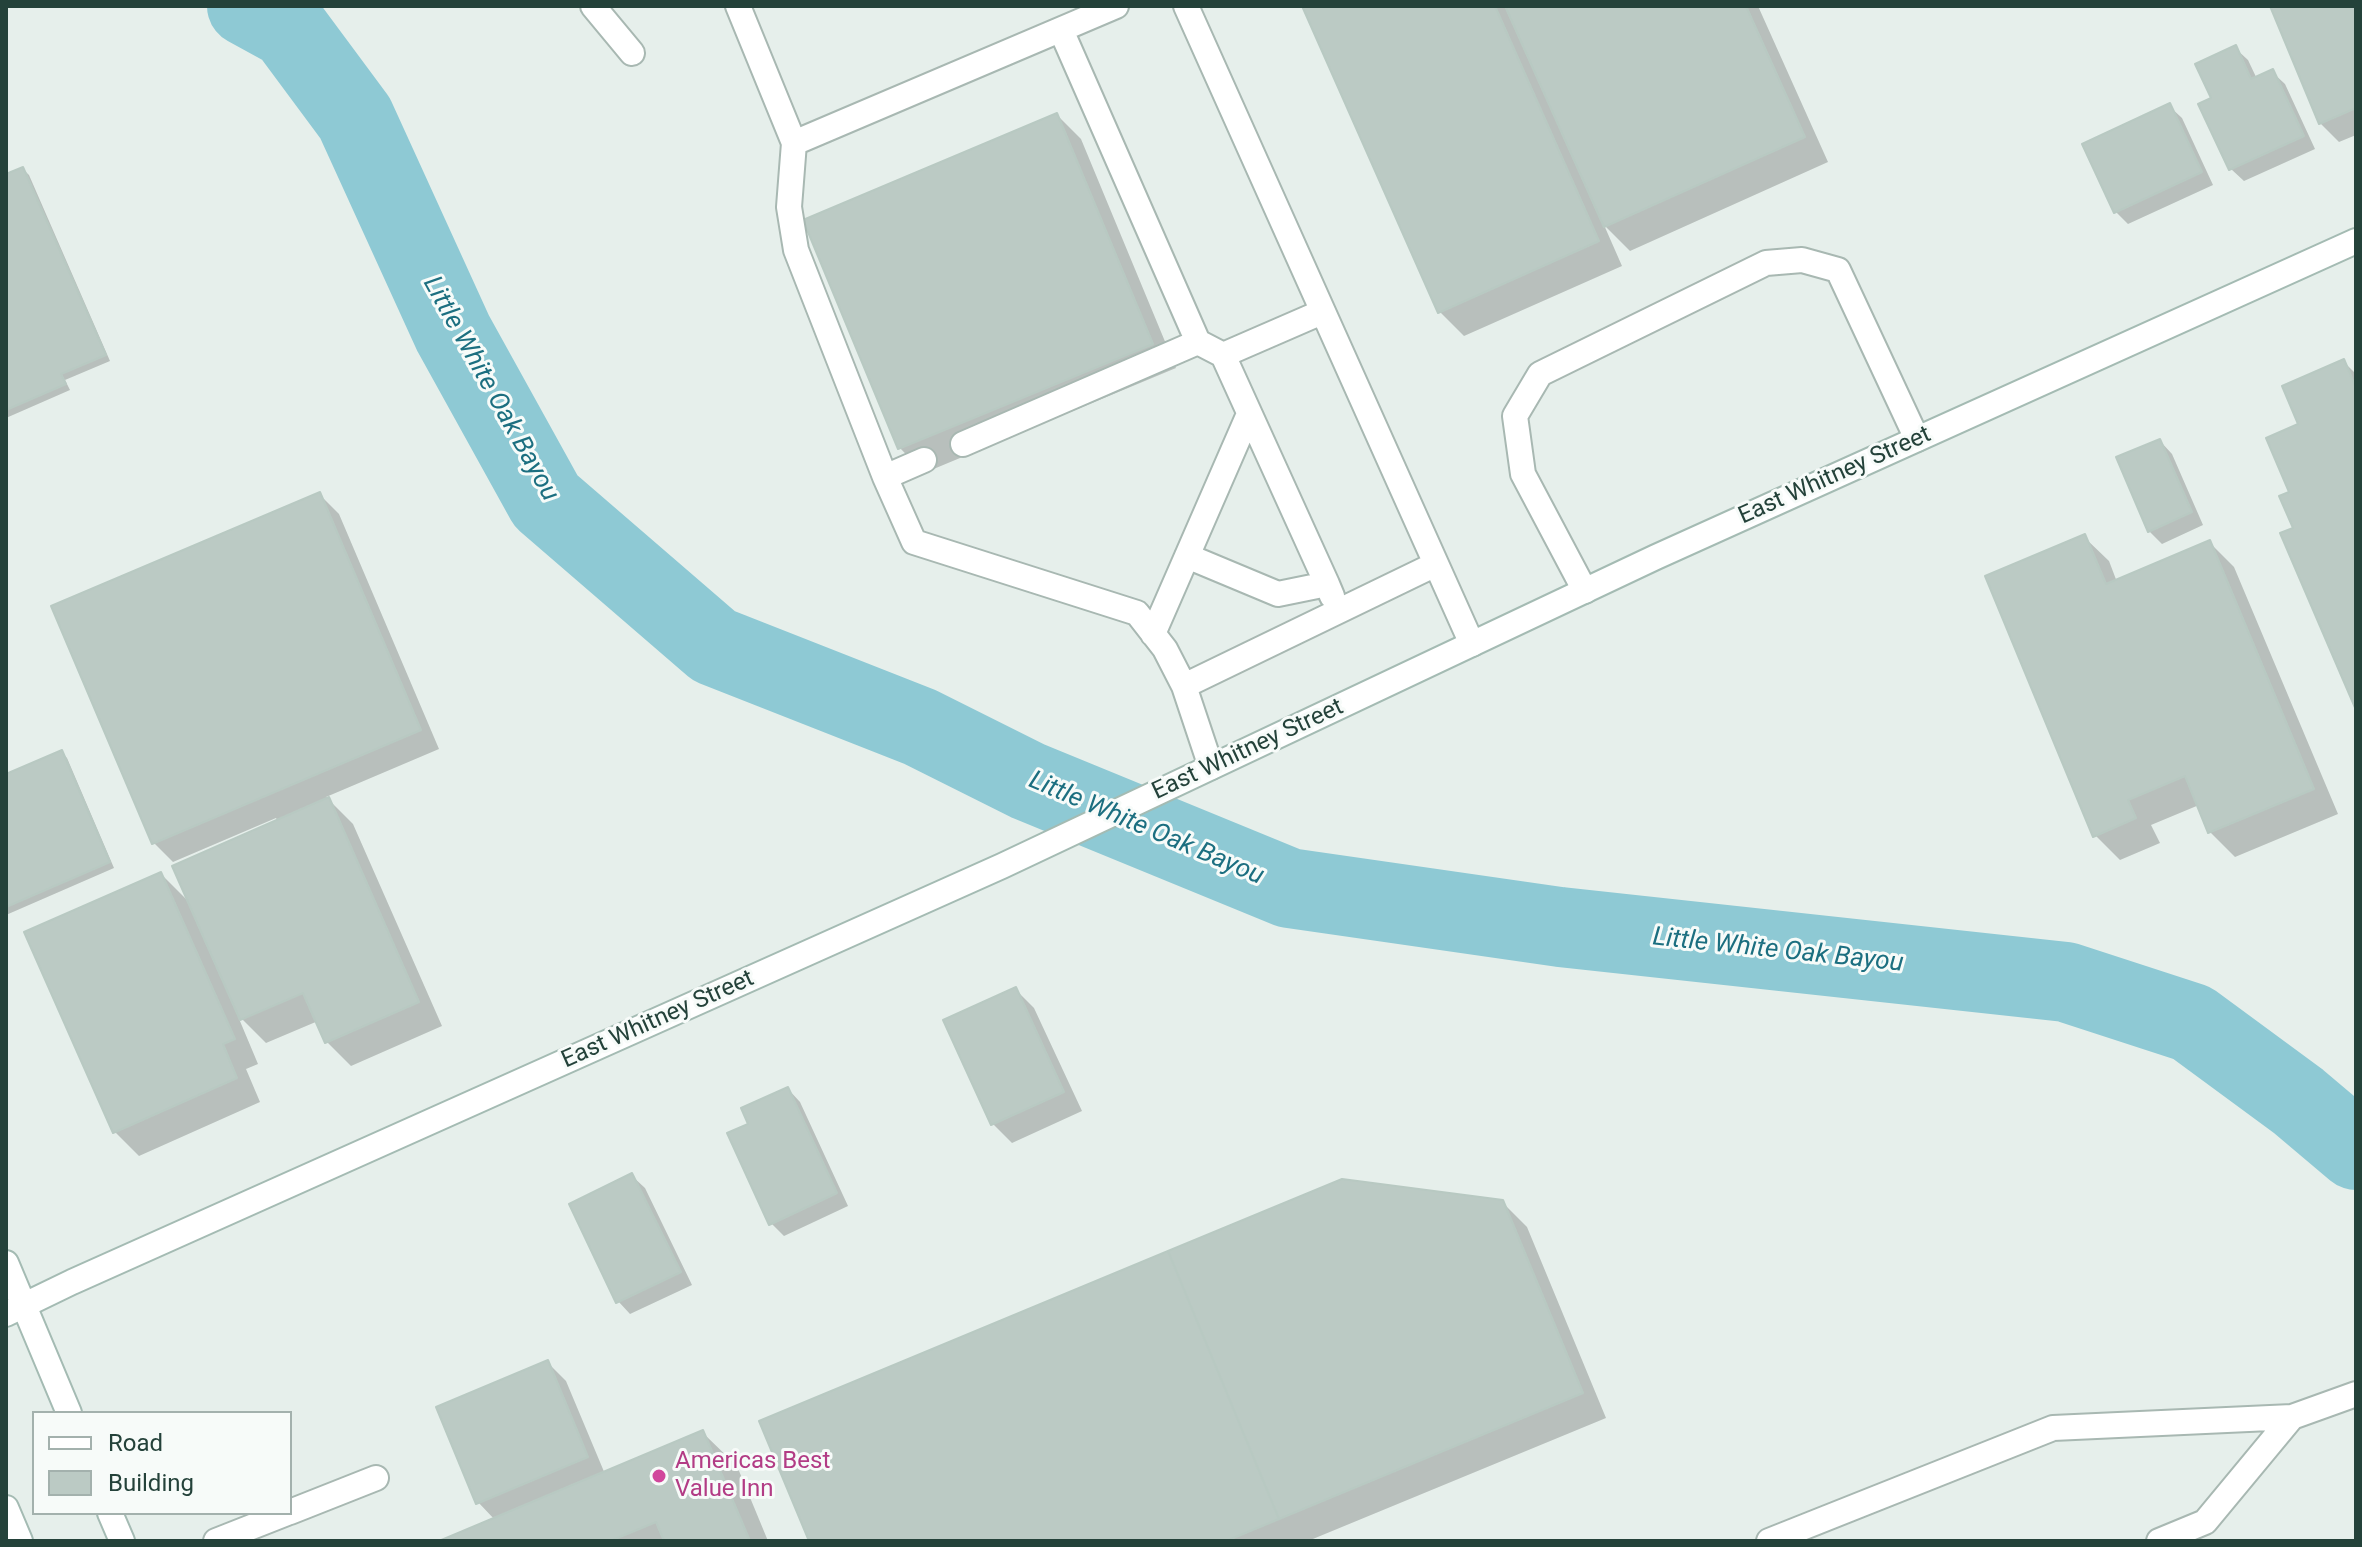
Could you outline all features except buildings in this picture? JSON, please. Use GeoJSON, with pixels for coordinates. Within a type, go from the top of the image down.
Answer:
{"type":"FeatureCollection","features":[{"type":"Feature","properties":{"kind":"street"},"geometry":{"type":"LineString","coordinates":[[593,6],[632,53]]}},
{"type":"Feature","properties":{"kind":"street"},"geometry":{"type":"LineString","coordinates":[[738,6],[794,143],[789,207],[796,250],[885,477],[914,542],[1137,613],[1165,649],[1184,686],[1211,767]]}},
{"type":"Feature","properties":{"kind":"street"},"geometry":{"type":"LineString","coordinates":[[794,143],[1116,6]]}},
{"type":"Feature","properties":{"kind":"street"},"geometry":{"type":"LineString","coordinates":[[1186,6],[1472,644]]}},
{"type":"Feature","properties":{"kind":"street"},"geometry":{"type":"LineString","coordinates":[[1061,30],[1198,342],[1223,355],[1338,609]]}},
{"type":"Feature","properties":{"kind":"street","name":"East Whitney Street"},"geometry":{"type":"LineString","coordinates":[[15,1310],[1002,866],[1585,591],[2356,241]]}},
{"type":"Feature","properties":{"kind":"street"},"geometry":{"type":"LineString","coordinates":[[1585,591],[1523,474],[1515,416],[1540,374],[1766,263],[1802,260],[1838,270],[1917,439]]}},
{"type":"Feature","properties":{"kind":"street"},"geometry":{"type":"LineString","coordinates":[[1223,355],[1322,312]]}},
{"type":"Feature","properties":{"kind":"street"},"geometry":{"type":"LineString","coordinates":[[963,444],[1198,342]]}},
{"type":"Feature","properties":{"kind":"street"},"geometry":{"type":"LineString","coordinates":[[1153,634],[1249,414]]}},
{"type":"Feature","properties":{"kind":"street"},"geometry":{"type":"LineString","coordinates":[[885,477],[924,460]]}},
{"type":"Feature","properties":{"kind":"street"},"geometry":{"type":"LineString","coordinates":[[1187,556],[1278,594],[1327,584]]}},
{"type":"Feature","properties":{"kind":"street"},"geometry":{"type":"LineString","coordinates":[[1184,686],[1436,564]]}},
{"type":"Feature","properties":{"kind":"street"},"geometry":{"type":"LineString","coordinates":[[6,1263],[15,1310],[68,1411]]}},
{"type":"Feature","properties":{"kind":"street"},"geometry":{"type":"LineString","coordinates":[[1769,1541],[2053,1428],[2292,1417],[2356,1394]]}},
{"type":"Feature","properties":{"kind":"street"},"geometry":{"type":"LineString","coordinates":[[2159,1541],[2205,1522],[2292,1417]]}},
{"type":"Feature","properties":{"kind":"street"},"geometry":{"type":"LineString","coordinates":[[292,1511],[376,1478]]}},
{"type":"Feature","properties":{"kind":"street"},"geometry":{"type":"LineString","coordinates":[[6,1508],[20,1541]]}},
{"type":"Feature","properties":{"kind":"street"},"geometry":{"type":"LineString","coordinates":[[111,1515],[122,1541]]}},
{"type":"Feature","properties":{"kind":"street"},"geometry":{"type":"LineString","coordinates":[[216,1541],[281,1515]]}},
{"type":"Feature","properties":{"kind":"waterway","name":"Little White Oak Bayou"},"geometry":{"type":"LineString","coordinates":[[247,6],[289,29],[355,118],[453,333],[546,501],[714,646],[920,727],[1028,781],[1289,888],[1560,927],[2066,982],[2192,1023],[2298,1101],[2356,1150]]}},
{"type":"Feature","properties":{"kind":"place","name":"Americas Best Value Inn"},"geometry":{"type":"Point","coordinates":[659,1476]}}]}
